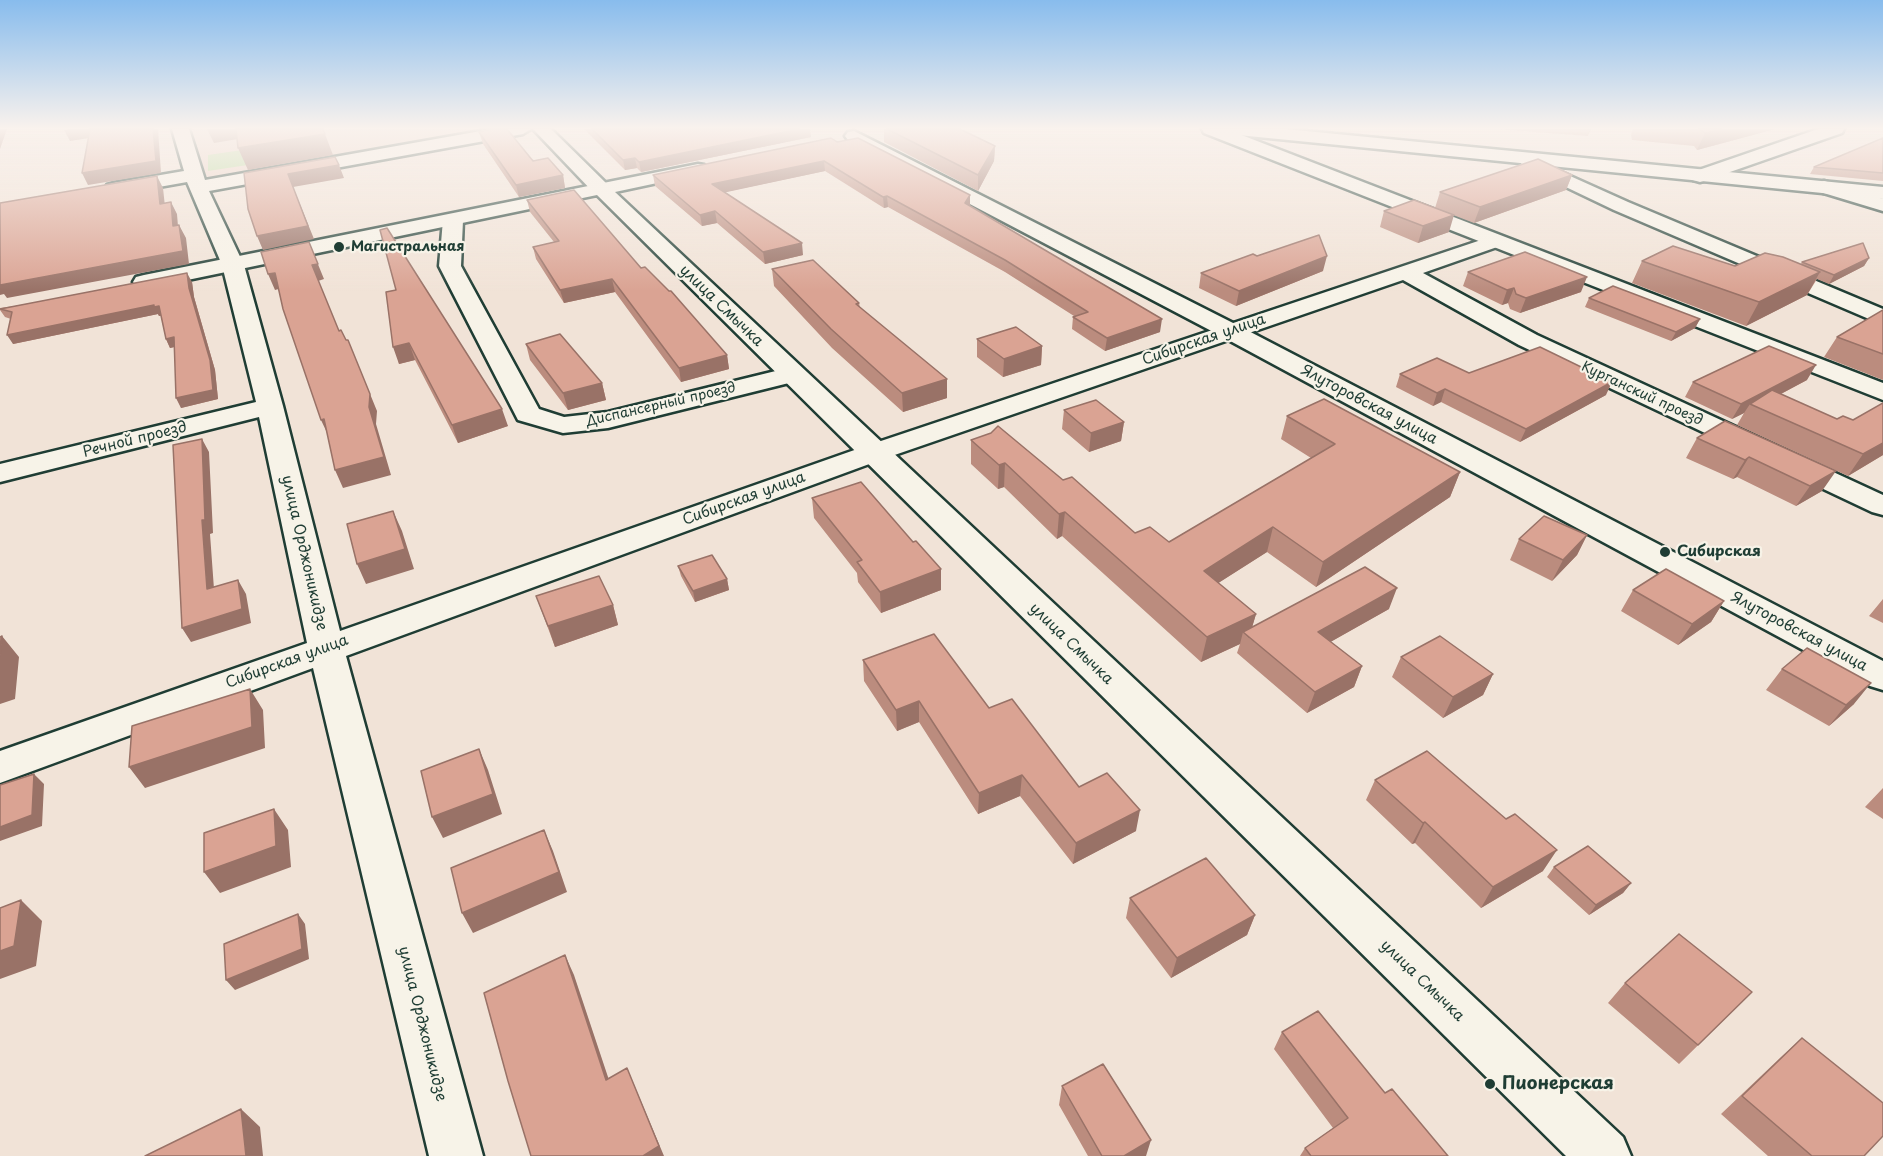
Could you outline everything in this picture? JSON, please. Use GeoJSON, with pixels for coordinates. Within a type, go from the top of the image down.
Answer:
{"type":"FeatureCollection","features":[{"type":"Feature","properties":{"kind":"street"},"geometry":{"type":"LineString","coordinates":[[94,192],[179,183]]}},
{"type":"Feature","properties":{"kind":"street","name":"улица Орджоникидзе"},"geometry":{"type":"LineString","coordinates":[[198,183],[233,265],[270,406],[326,648],[456,1156]]}},
{"type":"Feature","properties":{"kind":"street","name":"улица Смычка"},"geometry":{"type":"LineString","coordinates":[[595,183],[1604,1156]]}},
{"type":"Feature","properties":{"kind":"street"},"geometry":{"type":"LineString","coordinates":[[125,286],[630,183]]}},
{"type":"Feature","properties":{"kind":"street","name":"Ялуторовская улица"},"geometry":{"type":"LineString","coordinates":[[937,183],[1230,331],[1883,677]]}},
{"type":"Feature","properties":{"kind":"street"},"geometry":{"type":"LineString","coordinates":[[1345,183],[1883,392]]}},
{"type":"Feature","properties":{"kind":"street"},"geometry":{"type":"LineString","coordinates":[[1572,183],[1883,318]]}},
{"type":"Feature","properties":{"kind":"street"},"geometry":{"type":"LineString","coordinates":[[1778,183],[1883,193]]}},
{"type":"Feature","properties":{"kind":"street"},"geometry":{"type":"LineString","coordinates":[[1824,187],[1883,205]]}},
{"type":"Feature","properties":{"kind":"street","name":"Диспансерный проезд"},"geometry":{"type":"LineString","coordinates":[[453,220],[450,266],[528,414],[562,425],[608,420],[792,375]]}},
{"type":"Feature","properties":{"kind":"street","name":"Сибирская улица"},"geometry":{"type":"LineString","coordinates":[[0,767],[873,453],[1493,242]]}},
{"type":"Feature","properties":{"kind":"street","name":"Курганский проезд"},"geometry":{"type":"LineString","coordinates":[[1405,272],[1528,340],[1883,506]]}},
{"type":"Feature","properties":{"kind":"street","name":"Речной проезд"},"geometry":{"type":"LineString","coordinates":[[0,473],[270,406]]}},
{"type":"Feature","properties":{"kind":"building"},"geometry":{"type":"Polygon","coordinates":[[[117,183],[158,183],[160,204],[171,202],[173,226],[179,225],[183,251],[0,285],[0,203],[117,183]]]}},
{"type":"Feature","properties":{"kind":"building"},"geometry":{"type":"Polygon","coordinates":[[[245,183],[291,183],[308,226],[257,236],[248,209],[245,183]]]}},
{"type":"Feature","properties":{"kind":"building"},"geometry":{"type":"Polygon","coordinates":[[[662,183],[717,183],[712,184],[802,243],[763,252],[715,211],[700,215],[662,183]]]}},
{"type":"Feature","properties":{"kind":"building"},"geometry":{"type":"Polygon","coordinates":[[[860,183],[946,183],[970,195],[965,203],[1162,319],[1107,338],[1073,317],[1088,312],[1005,260],[887,196],[883,197],[860,183]]]}},
{"type":"Feature","properties":{"kind":"building"},"geometry":{"type":"Polygon","coordinates":[[[1467,183],[1549,183],[1480,207],[1440,192],[1467,183]]]}},
{"type":"Feature","properties":{"kind":"building"},"geometry":{"type":"Polygon","coordinates":[[[574,190],[641,268],[645,267],[671,291],[727,355],[679,368],[612,279],[560,290],[533,247],[559,241],[527,200],[574,190]]]}},
{"type":"Feature","properties":{"kind":"building"},"geometry":{"type":"Polygon","coordinates":[[[1414,200],[1454,215],[1423,226],[1384,211],[1414,200]]]}},
{"type":"Feature","properties":{"kind":"building"},"geometry":{"type":"Polygon","coordinates":[[[387,228],[502,409],[452,425],[409,343],[393,347],[386,292],[396,290],[380,230],[387,228]]]}},
{"type":"Feature","properties":{"kind":"building"},"geometry":{"type":"Polygon","coordinates":[[[1319,235],[1327,256],[1239,291],[1201,273],[1253,254],[1257,256],[1319,235]]]}},
{"type":"Feature","properties":{"kind":"building"},"geometry":{"type":"Polygon","coordinates":[[[309,242],[318,264],[312,265],[339,331],[341,330],[348,340],[370,394],[369,407],[384,457],[335,470],[324,419],[321,420],[283,309],[275,273],[268,274],[261,252],[309,242]]]}},
{"type":"Feature","properties":{"kind":"building"},"geometry":{"type":"Polygon","coordinates":[[[1863,243],[1869,258],[1834,275],[1802,262],[1863,243]]]}},
{"type":"Feature","properties":{"kind":"building"},"geometry":{"type":"Polygon","coordinates":[[[1673,246],[1735,266],[1765,253],[1783,257],[1820,272],[1759,302],[1642,261],[1673,246]]]}},
{"type":"Feature","properties":{"kind":"building"},"geometry":{"type":"Polygon","coordinates":[[[1525,252],[1587,277],[1526,298],[1516,294],[1514,288],[1507,290],[1468,272],[1525,252]]]}},
{"type":"Feature","properties":{"kind":"building"},"geometry":{"type":"Polygon","coordinates":[[[813,260],[859,303],[856,304],[947,379],[902,393],[831,329],[772,269],[813,260]]]}},
{"type":"Feature","properties":{"kind":"building"},"geometry":{"type":"Polygon","coordinates":[[[187,273],[189,288],[210,360],[213,390],[176,398],[174,337],[166,339],[159,306],[154,307],[154,305],[7,335],[12,312],[0,309],[187,273]]]}},
{"type":"Feature","properties":{"kind":"building"},"geometry":{"type":"Polygon","coordinates":[[[1613,286],[1700,319],[1676,332],[1589,298],[1613,286]]]}},
{"type":"Feature","properties":{"kind":"building"},"geometry":{"type":"Polygon","coordinates":[[[1883,310],[1883,354],[1837,337],[1883,310]]]}},
{"type":"Feature","properties":{"kind":"building"},"geometry":{"type":"Polygon","coordinates":[[[1016,327],[1042,346],[1004,359],[977,339],[1016,327]]]}},
{"type":"Feature","properties":{"kind":"building"},"geometry":{"type":"Polygon","coordinates":[[[560,334],[602,383],[563,393],[526,344],[560,334]]]}},
{"type":"Feature","properties":{"kind":"building"},"geometry":{"type":"Polygon","coordinates":[[[1769,346],[1816,365],[1741,404],[1693,382],[1769,346]]]}},
{"type":"Feature","properties":{"kind":"building"},"geometry":{"type":"Polygon","coordinates":[[[1540,347],[1612,382],[1526,429],[1445,389],[1437,393],[1400,374],[1437,358],[1469,373],[1540,347]]]}},
{"type":"Feature","properties":{"kind":"building"},"geometry":{"type":"Polygon","coordinates":[[[1772,390],[1837,419],[1843,416],[1853,420],[1883,403],[1883,443],[1863,454],[1750,404],[1772,390]]]}},
{"type":"Feature","properties":{"kind":"building"},"geometry":{"type":"Polygon","coordinates":[[[1324,399],[1460,472],[1323,562],[1273,527],[1204,571],[1256,614],[1207,637],[1065,512],[1059,514],[1005,463],[999,465],[971,440],[991,433],[998,426],[1063,480],[1072,477],[1135,533],[1150,527],[1169,542],[1335,444],[1287,416],[1324,399]]]}},
{"type":"Feature","properties":{"kind":"building"},"geometry":{"type":"Polygon","coordinates":[[[1096,400],[1124,422],[1091,433],[1064,410],[1096,400]]]}},
{"type":"Feature","properties":{"kind":"building"},"geometry":{"type":"Polygon","coordinates":[[[1725,421],[1836,471],[1810,486],[1749,457],[1745,460],[1697,438],[1725,421]]]}},
{"type":"Feature","properties":{"kind":"building"},"geometry":{"type":"Polygon","coordinates":[[[202,439],[205,520],[202,520],[207,589],[238,580],[242,609],[182,628],[173,445],[202,439]]]}},
{"type":"Feature","properties":{"kind":"building"},"geometry":{"type":"Polygon","coordinates":[[[861,482],[913,542],[916,541],[941,569],[880,592],[857,562],[862,560],[812,498],[861,482]]]}},
{"type":"Feature","properties":{"kind":"building"},"geometry":{"type":"Polygon","coordinates":[[[393,511],[405,549],[357,564],[347,524],[393,511]]]}},
{"type":"Feature","properties":{"kind":"building"},"geometry":{"type":"Polygon","coordinates":[[[1544,516],[1587,535],[1563,560],[1519,539],[1544,516]]]}},
{"type":"Feature","properties":{"kind":"building"},"geometry":{"type":"Polygon","coordinates":[[[712,555],[727,579],[693,591],[678,566],[712,555]]]}},
{"type":"Feature","properties":{"kind":"building"},"geometry":{"type":"Polygon","coordinates":[[[1365,567],[1397,588],[1318,632],[1362,666],[1315,692],[1243,632],[1365,567]]]}},
{"type":"Feature","properties":{"kind":"building"},"geometry":{"type":"Polygon","coordinates":[[[1666,569],[1724,601],[1692,624],[1633,590],[1666,569]]]}},
{"type":"Feature","properties":{"kind":"building"},"geometry":{"type":"Polygon","coordinates":[[[599,576],[613,605],[548,626],[536,596],[599,576]]]}},
{"type":"Feature","properties":{"kind":"building"},"geometry":{"type":"Polygon","coordinates":[[[934,634],[989,708],[1012,699],[1079,787],[1107,773],[1140,810],[1076,843],[1022,775],[979,793],[919,701],[896,710],[863,660],[934,634]]]}},
{"type":"Feature","properties":{"kind":"building"},"geometry":{"type":"Polygon","coordinates":[[[1440,636],[1493,674],[1453,697],[1401,657],[1440,636]]]}},
{"type":"Feature","properties":{"kind":"building"},"geometry":{"type":"Polygon","coordinates":[[[1807,648],[1871,683],[1846,705],[1782,669],[1807,648]]]}},
{"type":"Feature","properties":{"kind":"building"},"geometry":{"type":"Polygon","coordinates":[[[250,689],[252,727],[129,767],[132,726],[250,689]]]}},
{"type":"Feature","properties":{"kind":"building"},"geometry":{"type":"Polygon","coordinates":[[[479,749],[493,794],[432,817],[421,771],[479,749]]]}},
{"type":"Feature","properties":{"kind":"building"},"geometry":{"type":"Polygon","coordinates":[[[1427,751],[1506,819],[1515,814],[1557,850],[1493,887],[1425,822],[1423,823],[1375,780],[1427,751]]]}},
{"type":"Feature","properties":{"kind":"building"},"geometry":{"type":"Polygon","coordinates":[[[34,774],[32,815],[0,827],[0,785],[34,774]]]}},
{"type":"Feature","properties":{"kind":"building"},"geometry":{"type":"Polygon","coordinates":[[[274,809],[276,846],[204,872],[204,833],[274,809]]]}},
{"type":"Feature","properties":{"kind":"building"},"geometry":{"type":"Polygon","coordinates":[[[544,830],[559,872],[462,913],[451,868],[544,830]]]}},
{"type":"Feature","properties":{"kind":"building"},"geometry":{"type":"Polygon","coordinates":[[[1588,846],[1631,883],[1596,905],[1554,867],[1588,846]]]}},
{"type":"Feature","properties":{"kind":"building"},"geometry":{"type":"Polygon","coordinates":[[[1206,858],[1255,915],[1177,958],[1130,898],[1206,858]]]}},
{"type":"Feature","properties":{"kind":"building"},"geometry":{"type":"Polygon","coordinates":[[[21,900],[14,946],[0,951],[0,908],[21,900]]]}},
{"type":"Feature","properties":{"kind":"building"},"geometry":{"type":"Polygon","coordinates":[[[298,914],[302,949],[226,980],[224,944],[298,914]]]}},
{"type":"Feature","properties":{"kind":"building"},"geometry":{"type":"Polygon","coordinates":[[[1679,934],[1752,992],[1698,1045],[1625,983],[1679,934]]]}},
{"type":"Feature","properties":{"kind":"building"},"geometry":{"type":"Polygon","coordinates":[[[565,955],[606,1080],[627,1068],[659,1146],[643,1156],[531,1156],[484,993],[565,955]]]}},
{"type":"Feature","properties":{"kind":"building"},"geometry":{"type":"Polygon","coordinates":[[[1318,1011],[1385,1093],[1392,1089],[1448,1156],[1311,1156],[1305,1148],[1348,1118],[1282,1032],[1318,1011]]]}},
{"type":"Feature","properties":{"kind":"building"},"geometry":{"type":"Polygon","coordinates":[[[1802,1038],[1883,1103],[1883,1136],[1864,1156],[1812,1156],[1742,1096],[1802,1038]]]}},
{"type":"Feature","properties":{"kind":"building"},"geometry":{"type":"Polygon","coordinates":[[[1103,1064],[1151,1140],[1124,1156],[1102,1156],[1062,1086],[1103,1064]]]}},
{"type":"Feature","properties":{"kind":"building"},"geometry":{"type":"Polygon","coordinates":[[[241,1109],[246,1156],[145,1156],[241,1109]]]}},
{"type":"Feature","properties":{"kind":"place","name":"Магистральная"},"geometry":{"type":"Point","coordinates":[339,247]}},
{"type":"Feature","properties":{"kind":"place","name":"Сибирская"},"geometry":{"type":"Point","coordinates":[1665,552]}},
{"type":"Feature","properties":{"kind":"place","name":"Пионерская"},"geometry":{"type":"Point","coordinates":[1490,1084]}}]}
